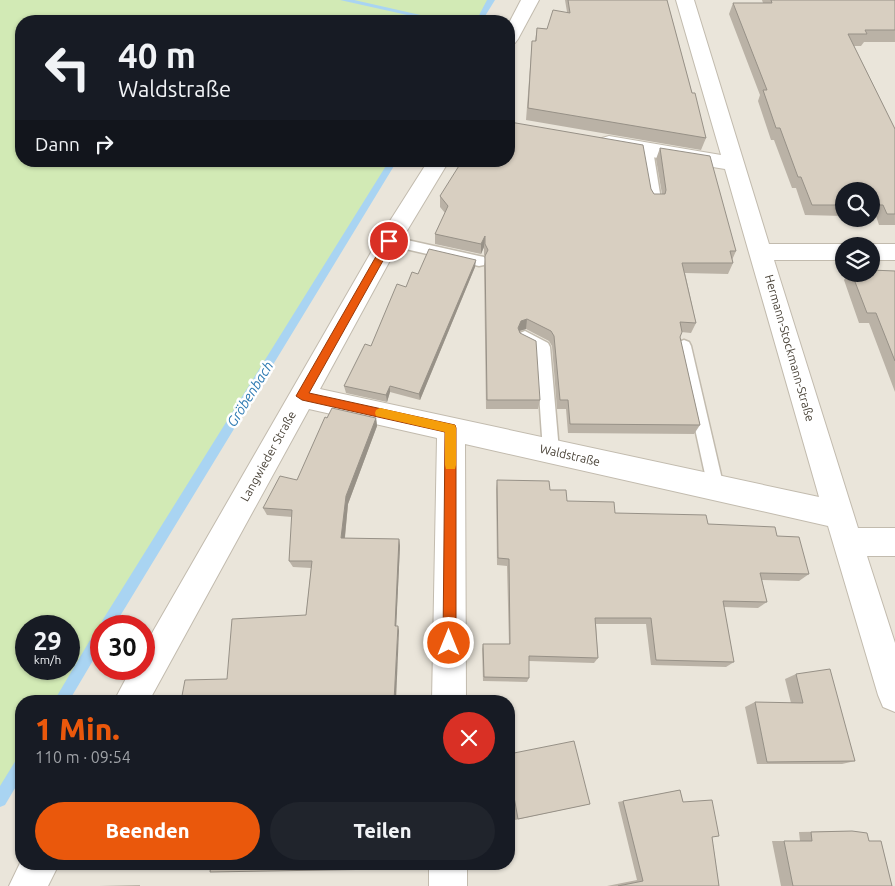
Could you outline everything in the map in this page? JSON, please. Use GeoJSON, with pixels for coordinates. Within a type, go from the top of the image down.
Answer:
{"type":"FeatureCollection","features":[{"type":"Feature","properties":{"kind":"street"},"geometry":{"type":"LineString","coordinates":[[515,28],[530,0]]}},
{"type":"Feature","properties":{"kind":"street","name":"Hermann-Stockmann-Straße"},"geometry":{"type":"LineString","coordinates":[[685,0],[762,252],[839,515],[895,695]]}},
{"type":"Feature","properties":{"kind":"street"},"geometry":{"type":"LineString","coordinates":[[587,139],[734,164]]}},
{"type":"Feature","properties":{"kind":"street","name":"Langwieder Straße"},"geometry":{"type":"LineString","coordinates":[[134,695],[389,241],[435,167]]}},
{"type":"Feature","properties":{"kind":"street"},"geometry":{"type":"LineString","coordinates":[[762,252],[835,252]]}},
{"type":"Feature","properties":{"kind":"street"},"geometry":{"type":"LineString","coordinates":[[880,252],[895,252]]}},
{"type":"Feature","properties":{"kind":"street","name":"Waldstraße"},"geometry":{"type":"LineString","coordinates":[[302,396],[839,515]]}},
{"type":"Feature","properties":{"kind":"street"},"geometry":{"type":"LineString","coordinates":[[449,695],[451,428]]}},
{"type":"Feature","properties":{"kind":"street"},"geometry":{"type":"LineString","coordinates":[[848,542],[895,542]]}},
{"type":"Feature","properties":{"kind":"street"},"geometry":{"type":"LineString","coordinates":[[28,886],[37,870]]}},
{"type":"Feature","properties":{"kind":"street"},"geometry":{"type":"LineString","coordinates":[[448,870],[448,886]]}},
{"type":"Feature","properties":{"kind":"lane"},"geometry":{"type":"LineString","coordinates":[[647,150],[655,200]]}},
{"type":"Feature","properties":{"kind":"lane"},"geometry":{"type":"LineString","coordinates":[[389,241],[479,261]]}},
{"type":"Feature","properties":{"kind":"lane"},"geometry":{"type":"LineString","coordinates":[[525,337],[543,347],[551,451]]}},
{"type":"Feature","properties":{"kind":"lane"},"geometry":{"type":"LineString","coordinates":[[684,346],[716,488]]}},
{"type":"Feature","properties":{"kind":"shaded area"},"geometry":{"type":"Polygon","coordinates":[[[491,0],[895,0],[895,886],[0,886],[0,800],[15,775],[15,870],[515,870],[515,695],[65,695],[74,680],[80,680],[80,670],[90,653],[90,680],[155,680],[155,615],[114,615],[389,167],[515,167],[515,15],[482,15],[491,0]]]}},
{"type":"Feature","properties":{"kind":"green space"},"geometry":{"type":"Polygon","coordinates":[[[0,0],[491,0],[482,15],[15,15],[15,167],[389,167],[114,615],[90,615],[90,653],[80,670],[80,615],[15,615],[15,680],[74,680],[65,695],[15,695],[15,775],[0,800],[0,0]]]}},
{"type":"Feature","properties":{"kind":"building"},"geometry":{"type":"Polygon","coordinates":[[[568,0],[667,0],[692,93],[695,93],[706,138],[528,108],[532,41],[536,41],[537,28],[547,29],[553,10],[570,13],[568,0]]]}},
{"type":"Feature","properties":{"kind":"building"},"geometry":{"type":"Polygon","coordinates":[[[771,0],[895,0],[895,30],[865,30],[867,34],[848,34],[895,129],[895,214],[887,214],[883,205],[880,205],[880,182],[835,182],[835,205],[812,205],[801,177],[798,177],[780,128],[776,128],[763,90],[767,90],[733,3],[772,3],[771,0]]]}},
{"type":"Feature","properties":{"kind":"building"},"geometry":{"type":"Polygon","coordinates":[[[515,123],[643,145],[651,189],[654,194],[665,194],[666,190],[660,148],[710,156],[736,251],[730,251],[733,263],[682,263],[696,323],[680,322],[682,332],[680,337],[700,425],[570,424],[568,400],[560,400],[554,336],[551,331],[527,319],[521,321],[518,328],[520,333],[536,341],[540,400],[487,400],[485,256],[488,250],[485,244],[485,236],[481,244],[435,234],[448,206],[440,196],[458,167],[515,167],[515,123]]]}},
{"type":"Feature","properties":{"kind":"building"},"geometry":{"type":"Polygon","coordinates":[[[429,249],[476,260],[419,394],[390,386],[386,395],[344,386],[365,344],[371,346],[397,284],[406,287],[412,272],[418,274],[429,249]]]}},
{"type":"Feature","properties":{"kind":"building"},"geometry":{"type":"Polygon","coordinates":[[[880,270],[895,271],[895,361],[876,313],[867,313],[855,282],[880,282],[880,270]]]}},
{"type":"Feature","properties":{"kind":"building"},"geometry":{"type":"Polygon","coordinates":[[[332,408],[376,418],[346,496],[341,538],[399,539],[395,626],[398,626],[394,695],[182,695],[185,680],[227,679],[232,619],[306,615],[312,561],[289,561],[292,510],[263,508],[280,476],[297,480],[325,417],[327,418],[332,408]]]}},
{"type":"Feature","properties":{"kind":"building"},"geometry":{"type":"Polygon","coordinates":[[[497,480],[549,481],[550,490],[566,490],[567,501],[614,502],[615,513],[706,515],[708,524],[775,527],[777,536],[799,537],[809,574],[760,573],[767,602],[723,601],[734,662],[656,660],[651,618],[595,618],[598,658],[529,656],[529,678],[484,677],[483,644],[510,644],[509,559],[498,558],[497,480]]]}},
{"type":"Feature","properties":{"kind":"building"},"geometry":{"type":"Polygon","coordinates":[[[830,669],[855,761],[767,762],[755,702],[803,703],[796,674],[830,669]]]}},
{"type":"Feature","properties":{"kind":"building"},"geometry":{"type":"Polygon","coordinates":[[[574,741],[590,804],[518,819],[515,802],[515,753],[574,741]]]}},
{"type":"Feature","properties":{"kind":"building"},"geometry":{"type":"Polygon","coordinates":[[[680,790],[683,802],[712,800],[719,836],[712,837],[719,886],[618,886],[643,881],[623,801],[680,790]]]}},
{"type":"Feature","properties":{"kind":"building"},"geometry":{"type":"Polygon","coordinates":[[[852,831],[867,833],[869,841],[881,841],[892,886],[793,886],[784,841],[812,841],[811,832],[852,831]]]}},
{"type":"Feature","properties":{"kind":"building"},"geometry":{"type":"Polygon","coordinates":[[[210,870],[327,870],[210,872],[210,870]]]}},
{"type":"Feature","properties":{"kind":"waterway"},"geometry":{"type":"LineString","coordinates":[[344,0],[415,15]]}},
{"type":"Feature","properties":{"kind":"waterway","name":"Gröbenbach"},"geometry":{"type":"LineString","coordinates":[[482,15],[491,0]]}},
{"type":"Feature","properties":{"kind":"waterway","name":"Gröbenbach"},"geometry":{"type":"LineString","coordinates":[[114,615],[389,167]]}},
{"type":"Feature","properties":{"kind":"waterway","name":"Gröbenbach"},"geometry":{"type":"LineString","coordinates":[[65,695],[90,653]]}},
{"type":"Feature","properties":{"kind":"waterway","name":"Gröbenbach"},"geometry":{"type":"LineString","coordinates":[[0,800],[15,775]]}},
{"type":"Feature","properties":{"kind":"slow traffic"},"geometry":{"type":"LineString","coordinates":[[380,413],[451,428],[451,465]]}},
{"type":"Feature","properties":{"kind":"route"},"geometry":{"type":"LineString","coordinates":[[389,241],[302,396],[451,428],[449,643]]}}]}
